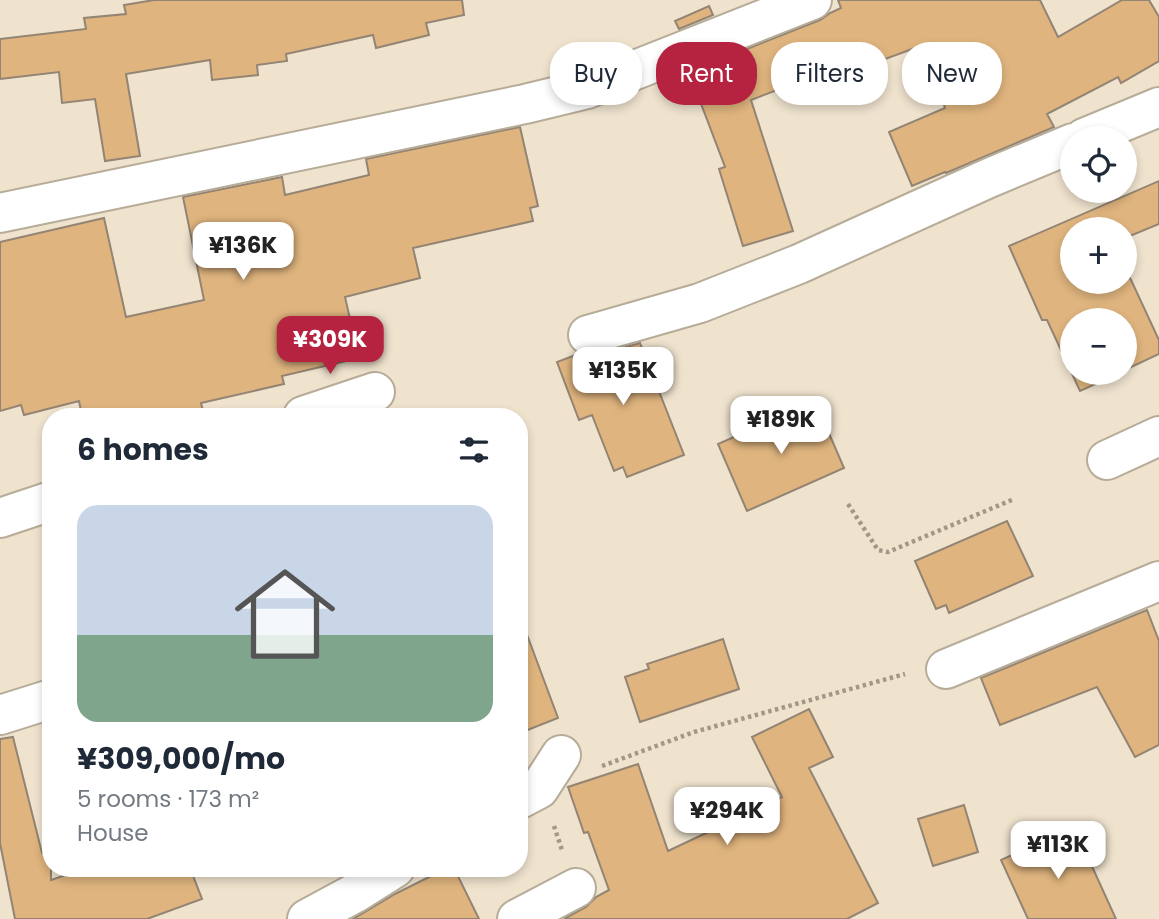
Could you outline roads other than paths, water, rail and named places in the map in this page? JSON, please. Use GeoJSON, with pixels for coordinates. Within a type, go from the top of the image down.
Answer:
{"type":"FeatureCollection","features":[{"type":"Feature","properties":{"kind":"street"},"geometry":{"type":"LineString","coordinates":[[0,213],[587,89],[811,0]]}},
{"type":"Feature","properties":{"kind":"street"},"geometry":{"type":"LineString","coordinates":[[1113,126],[1159,107]]}},
{"type":"Feature","properties":{"kind":"street"},"geometry":{"type":"LineString","coordinates":[[588,335],[701,303],[799,264],[1060,148]]}},
{"type":"Feature","properties":{"kind":"street"},"geometry":{"type":"LineString","coordinates":[[328,408],[375,393]]}},
{"type":"Feature","properties":{"kind":"street"},"geometry":{"type":"LineString","coordinates":[[1107,460],[1159,436]]}},
{"type":"Feature","properties":{"kind":"street"},"geometry":{"type":"LineString","coordinates":[[0,519],[42,504]]}},
{"type":"Feature","properties":{"kind":"street"},"geometry":{"type":"LineString","coordinates":[[946,669],[1159,581]]}},
{"type":"Feature","properties":{"kind":"street"},"geometry":{"type":"LineString","coordinates":[[0,715],[42,701]]}},
{"type":"Feature","properties":{"kind":"street"},"geometry":{"type":"LineString","coordinates":[[529,794],[561,755]]}},
{"type":"Feature","properties":{"kind":"street"},"geometry":{"type":"LineString","coordinates":[[307,919],[382,877]]}},
{"type":"Feature","properties":{"kind":"street"},"geometry":{"type":"LineString","coordinates":[[517,919],[576,888]]}}]}
